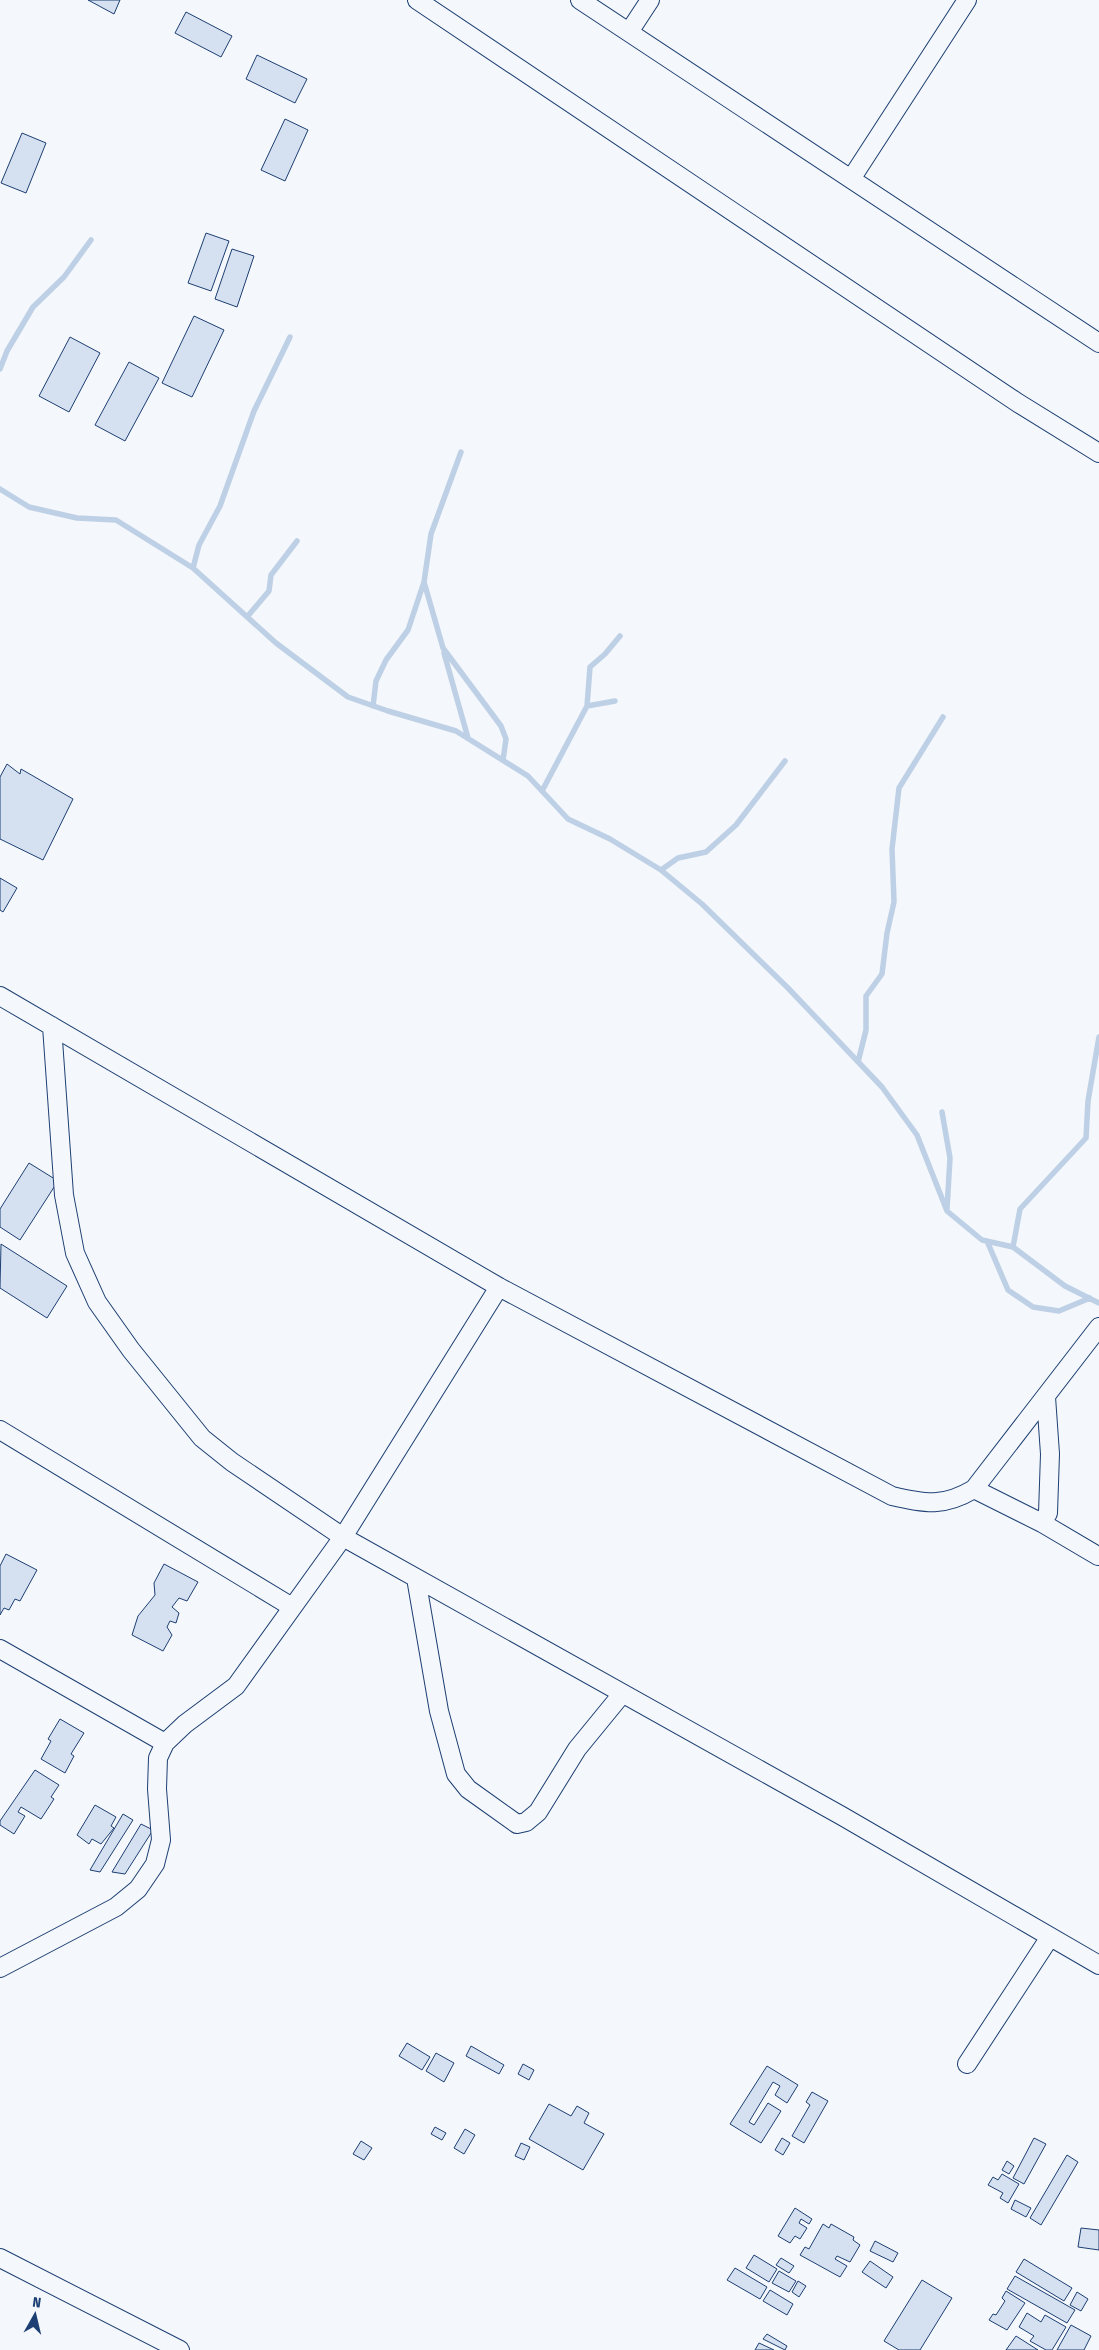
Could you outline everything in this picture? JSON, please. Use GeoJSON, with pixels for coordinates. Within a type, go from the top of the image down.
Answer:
{"type":"FeatureCollection","features":[{"type":"Feature","properties":{"kind":"street"},"geometry":{"type":"LineString","coordinates":[[417,0],[1018,403],[1099,453]]}},
{"type":"Feature","properties":{"kind":"street"},"geometry":{"type":"LineString","coordinates":[[580,0],[1099,342]]}},
{"type":"Feature","properties":{"kind":"street"},"geometry":{"type":"LineString","coordinates":[[629,32],[650,0]]}},
{"type":"Feature","properties":{"kind":"street"},"geometry":{"type":"LineString","coordinates":[[852,179],[967,0]]}},
{"type":"Feature","properties":{"kind":"street"},"geometry":{"type":"LineString","coordinates":[[0,996],[499,1287],[892,1496],[924,1502],[942,1502],[957,1499],[974,1489],[1099,1328]]}},
{"type":"Feature","properties":{"kind":"street"},"geometry":{"type":"LineString","coordinates":[[52,1026],[64,1195],[75,1253],[97,1302],[131,1350],[202,1438],[232,1462],[343,1538],[842,1816],[1099,1965]]}},
{"type":"Feature","properties":{"kind":"street"},"geometry":{"type":"LineString","coordinates":[[0,1968],[116,1907],[138,1889],[155,1864],[161,1840],[157,1789],[158,1758],[165,1743],[185,1724],[236,1686],[343,1538],[499,1287]]}},
{"type":"Feature","properties":{"kind":"street"},"geometry":{"type":"LineString","coordinates":[[1042,1523],[1048,1513],[1050,1474],[1046,1397]]}},
{"type":"Feature","properties":{"kind":"street"},"geometry":{"type":"LineString","coordinates":[[0,1430],[292,1607]]}},
{"type":"Feature","properties":{"kind":"street"},"geometry":{"type":"LineString","coordinates":[[974,1489],[1042,1523],[1098,1556]]}},
{"type":"Feature","properties":{"kind":"street"},"geometry":{"type":"LineString","coordinates":[[416,1578],[439,1711],[456,1774],[468,1789],[517,1824],[526,1822],[538,1812],[577,1749],[622,1694]]}},
{"type":"Feature","properties":{"kind":"street"},"geometry":{"type":"LineString","coordinates":[[0,1648],[165,1743]]}},
{"type":"Feature","properties":{"kind":"street"},"geometry":{"type":"LineString","coordinates":[[967,2064],[1050,1937]]}},
{"type":"Feature","properties":{"kind":"street"},"geometry":{"type":"LineString","coordinates":[[0,2258],[180,2350]]}},
{"type":"Feature","properties":{"kind":"building"},"geometry":{"type":"Polygon","coordinates":[[[88,0],[120,0],[114,14],[88,0]]]}},
{"type":"Feature","properties":{"kind":"building"},"geometry":{"type":"Polygon","coordinates":[[[186,12],[232,36],[221,57],[175,33],[186,12]]]}},
{"type":"Feature","properties":{"kind":"building"},"geometry":{"type":"Polygon","coordinates":[[[257,55],[307,79],[295,103],[246,79],[257,55]]]}},
{"type":"Feature","properties":{"kind":"building"},"geometry":{"type":"Polygon","coordinates":[[[285,119],[308,130],[285,181],[261,170],[285,119]]]}},
{"type":"Feature","properties":{"kind":"building"},"geometry":{"type":"Polygon","coordinates":[[[22,133],[46,143],[26,193],[1,183],[22,133]]]}},
{"type":"Feature","properties":{"kind":"building"},"geometry":{"type":"Polygon","coordinates":[[[206,233],[229,241],[211,291],[188,283],[206,233]]]}},
{"type":"Feature","properties":{"kind":"building"},"geometry":{"type":"Polygon","coordinates":[[[232,249],[254,256],[237,307],[215,299],[232,249]]]}},
{"type":"Feature","properties":{"kind":"building"},"geometry":{"type":"Polygon","coordinates":[[[194,316],[224,330],[192,397],[162,383],[194,316]]]}},
{"type":"Feature","properties":{"kind":"building"},"geometry":{"type":"Polygon","coordinates":[[[70,337],[100,353],[69,412],[39,396],[70,337]]]}},
{"type":"Feature","properties":{"kind":"building"},"geometry":{"type":"Polygon","coordinates":[[[129,362],[159,378],[125,441],[95,425],[129,362]]]}},
{"type":"Feature","properties":{"kind":"building"},"geometry":{"type":"Polygon","coordinates":[[[7,764],[20,774],[21,769],[73,799],[43,860],[0,839],[0,777],[7,764]]]}},
{"type":"Feature","properties":{"kind":"building"},"geometry":{"type":"Polygon","coordinates":[[[0,878],[17,888],[3,912],[0,910],[0,878]]]}},
{"type":"Feature","properties":{"kind":"building"},"geometry":{"type":"Polygon","coordinates":[[[29,1163],[58,1181],[20,1240],[0,1227],[0,1209],[29,1163]]]}},
{"type":"Feature","properties":{"kind":"building"},"geometry":{"type":"Polygon","coordinates":[[[1,1244],[67,1286],[47,1318],[0,1288],[1,1244]]]}},
{"type":"Feature","properties":{"kind":"building"},"geometry":{"type":"Polygon","coordinates":[[[6,1554],[37,1570],[20,1601],[15,1599],[9,1610],[4,1608],[0,1615],[0,1566],[6,1554]]]}},
{"type":"Feature","properties":{"kind":"building"},"geometry":{"type":"Polygon","coordinates":[[[164,1564],[198,1582],[187,1601],[179,1598],[172,1607],[179,1613],[176,1623],[170,1621],[167,1627],[172,1635],[163,1651],[132,1635],[138,1616],[155,1595],[154,1583],[164,1564]]]}},
{"type":"Feature","properties":{"kind":"building"},"geometry":{"type":"Polygon","coordinates":[[[60,1719],[84,1733],[71,1754],[74,1756],[65,1773],[41,1759],[51,1741],[48,1739],[60,1719]]]}},
{"type":"Feature","properties":{"kind":"building"},"geometry":{"type":"Polygon","coordinates":[[[35,1770],[59,1785],[51,1797],[54,1799],[41,1819],[21,1807],[18,1812],[25,1816],[14,1834],[0,1825],[0,1821],[35,1770]]]}},
{"type":"Feature","properties":{"kind":"building"},"geometry":{"type":"Polygon","coordinates":[[[95,1805],[116,1817],[111,1826],[114,1828],[101,1844],[92,1839],[89,1844],[77,1835],[95,1805]]]}},
{"type":"Feature","properties":{"kind":"building"},"geometry":{"type":"Polygon","coordinates":[[[123,1814],[133,1820],[100,1872],[90,1870],[123,1814]]]}},
{"type":"Feature","properties":{"kind":"building"},"geometry":{"type":"Polygon","coordinates":[[[141,1824],[153,1830],[125,1874],[112,1872],[141,1824]]]}},
{"type":"Feature","properties":{"kind":"building"},"geometry":{"type":"Polygon","coordinates":[[[407,2043],[430,2057],[422,2070],[399,2056],[407,2043]]]}},
{"type":"Feature","properties":{"kind":"building"},"geometry":{"type":"Polygon","coordinates":[[[471,2046],[504,2065],[499,2074],[466,2056],[471,2046]]]}},
{"type":"Feature","properties":{"kind":"building"},"geometry":{"type":"Polygon","coordinates":[[[436,2053],[454,2063],[444,2082],[426,2071],[436,2053]]]}},
{"type":"Feature","properties":{"kind":"building"},"geometry":{"type":"Polygon","coordinates":[[[523,2064],[534,2070],[529,2080],[518,2074],[523,2064]]]}},
{"type":"Feature","properties":{"kind":"building"},"geometry":{"type":"Polygon","coordinates":[[[767,2066],[798,2085],[787,2103],[775,2095],[780,2086],[773,2082],[749,2122],[754,2125],[768,2103],[781,2111],[761,2143],[730,2124],[767,2066]]]}},
{"type":"Feature","properties":{"kind":"building"},"geometry":{"type":"Polygon","coordinates":[[[812,2092],[828,2101],[804,2143],[792,2136],[810,2105],[806,2102],[812,2092]]]}},
{"type":"Feature","properties":{"kind":"building"},"geometry":{"type":"Polygon","coordinates":[[[549,2104],[571,2116],[577,2106],[589,2113],[584,2123],[604,2134],[583,2170],[529,2139],[549,2104]]]}},
{"type":"Feature","properties":{"kind":"building"},"geometry":{"type":"Polygon","coordinates":[[[435,2127],[446,2133],[442,2140],[431,2134],[435,2127]]]}},
{"type":"Feature","properties":{"kind":"building"},"geometry":{"type":"Polygon","coordinates":[[[465,2129],[475,2135],[464,2154],[454,2148],[465,2129]]]}},
{"type":"Feature","properties":{"kind":"building"},"geometry":{"type":"Polygon","coordinates":[[[782,2138],[790,2143],[783,2155],[775,2150],[782,2138]]]}},
{"type":"Feature","properties":{"kind":"building"},"geometry":{"type":"Polygon","coordinates":[[[1034,2138],[1046,2144],[1024,2184],[1013,2178],[1034,2138]]]}},
{"type":"Feature","properties":{"kind":"building"},"geometry":{"type":"Polygon","coordinates":[[[361,2141],[372,2148],[364,2160],[353,2154],[361,2141]]]}},
{"type":"Feature","properties":{"kind":"building"},"geometry":{"type":"Polygon","coordinates":[[[521,2143],[530,2147],[524,2160],[515,2156],[521,2143]]]}},
{"type":"Feature","properties":{"kind":"building"},"geometry":{"type":"Polygon","coordinates":[[[1067,2155],[1078,2162],[1041,2225],[1030,2218],[1067,2155]]]}},
{"type":"Feature","properties":{"kind":"building"},"geometry":{"type":"Polygon","coordinates":[[[1007,2161],[1014,2166],[1009,2174],[1002,2170],[1007,2161]]]}},
{"type":"Feature","properties":{"kind":"building"},"geometry":{"type":"Polygon","coordinates":[[[1002,2174],[1019,2184],[1008,2203],[1000,2198],[1003,2193],[988,2185],[993,2177],[998,2180],[1002,2174]]]}},
{"type":"Feature","properties":{"kind":"building"},"geometry":{"type":"Polygon","coordinates":[[[1015,2200],[1031,2208],[1026,2217],[1011,2209],[1015,2200]]]}},
{"type":"Feature","properties":{"kind":"building"},"geometry":{"type":"Polygon","coordinates":[[[795,2208],[812,2219],[809,2224],[801,2219],[799,2223],[807,2228],[800,2239],[795,2236],[790,2243],[778,2236],[795,2208]]]}},
{"type":"Feature","properties":{"kind":"building"},"geometry":{"type":"Polygon","coordinates":[[[823,2224],[829,2228],[831,2224],[854,2237],[853,2240],[860,2245],[850,2262],[837,2256],[835,2259],[847,2266],[840,2277],[800,2255],[805,2247],[809,2249],[823,2224]]]}},
{"type":"Feature","properties":{"kind":"building"},"geometry":{"type":"Polygon","coordinates":[[[1081,2228],[1099,2230],[1099,2250],[1078,2247],[1081,2228]]]}},
{"type":"Feature","properties":{"kind":"building"},"geometry":{"type":"Polygon","coordinates":[[[875,2241],[898,2253],[893,2262],[870,2251],[875,2241]]]}},
{"type":"Feature","properties":{"kind":"building"},"geometry":{"type":"Polygon","coordinates":[[[754,2255],[777,2269],[769,2282],[746,2268],[754,2255]]]}},
{"type":"Feature","properties":{"kind":"building"},"geometry":{"type":"Polygon","coordinates":[[[781,2258],[794,2266],[789,2273],[776,2265],[781,2258]]]}},
{"type":"Feature","properties":{"kind":"building"},"geometry":{"type":"Polygon","coordinates":[[[1024,2259],[1072,2288],[1064,2301],[1016,2272],[1024,2259]]]}},
{"type":"Feature","properties":{"kind":"building"},"geometry":{"type":"Polygon","coordinates":[[[870,2261],[893,2277],[886,2288],[862,2272],[870,2261]]]}},
{"type":"Feature","properties":{"kind":"building"},"geometry":{"type":"Polygon","coordinates":[[[735,2268],[767,2287],[760,2299],[727,2280],[735,2268]]]}},
{"type":"Feature","properties":{"kind":"building"},"geometry":{"type":"Polygon","coordinates":[[[779,2271],[796,2281],[789,2292],[772,2283],[779,2271]]]}},
{"type":"Feature","properties":{"kind":"building"},"geometry":{"type":"Polygon","coordinates":[[[1015,2276],[1075,2310],[1067,2323],[1007,2289],[1015,2276]]]}},
{"type":"Feature","properties":{"kind":"building"},"geometry":{"type":"Polygon","coordinates":[[[922,2280],[952,2298],[920,2350],[899,2350],[884,2341],[922,2280]]]}},
{"type":"Feature","properties":{"kind":"building"},"geometry":{"type":"Polygon","coordinates":[[[798,2281],[806,2286],[799,2297],[792,2292],[798,2281]]]}},
{"type":"Feature","properties":{"kind":"building"},"geometry":{"type":"Polygon","coordinates":[[[770,2290],[793,2304],[787,2315],[763,2301],[770,2290]]]}},
{"type":"Feature","properties":{"kind":"building"},"geometry":{"type":"Polygon","coordinates":[[[1006,2291],[1025,2303],[1007,2330],[989,2320],[993,2314],[996,2315],[1005,2301],[1002,2298],[1006,2291]]]}},
{"type":"Feature","properties":{"kind":"building"},"geometry":{"type":"Polygon","coordinates":[[[1077,2292],[1088,2299],[1081,2311],[1070,2305],[1077,2292]]]}},
{"type":"Feature","properties":{"kind":"building"},"geometry":{"type":"Polygon","coordinates":[[[1027,2313],[1041,2322],[1045,2315],[1066,2327],[1052,2350],[1046,2350],[1030,2341],[1034,2336],[1019,2327],[1027,2313]]]}},
{"type":"Feature","properties":{"kind":"building"},"geometry":{"type":"Polygon","coordinates":[[[1071,2325],[1091,2336],[1084,2350],[1057,2350],[1071,2325]]]}},
{"type":"Feature","properties":{"kind":"building"},"geometry":{"type":"Polygon","coordinates":[[[767,2334],[787,2346],[785,2350],[763,2339],[767,2334]]]}},
{"type":"Feature","properties":{"kind":"building"},"geometry":{"type":"Polygon","coordinates":[[[1016,2336],[1038,2350],[1006,2350],[1016,2336]]]}},
{"type":"Feature","properties":{"kind":"building"},"geometry":{"type":"Polygon","coordinates":[[[759,2343],[774,2350],[755,2350],[759,2343]]]}},
{"type":"Feature","properties":{"kind":"waterway"},"geometry":{"type":"LineString","coordinates":[[0,369],[7,351],[33,307],[64,277],[91,240]]}},
{"type":"Feature","properties":{"kind":"waterway"},"geometry":{"type":"LineString","coordinates":[[193,568],[199,545],[220,506],[254,411],[290,337]]}},
{"type":"Feature","properties":{"kind":"waterway"},"geometry":{"type":"LineString","coordinates":[[373,706],[376,681],[386,660],[408,630],[424,582],[431,534],[461,452]]}},
{"type":"Feature","properties":{"kind":"waterway"},"geometry":{"type":"LineString","coordinates":[[0,489],[29,507],[77,518],[116,520],[193,568],[276,643],[348,697],[456,731],[528,776],[568,819],[610,839],[661,870],[702,904],[788,988],[882,1087],[917,1135],[947,1211],[982,1240],[1013,1247],[1065,1286],[1099,1303]]}},
{"type":"Feature","properties":{"kind":"waterway"},"geometry":{"type":"LineString","coordinates":[[247,617],[269,591],[271,575],[297,541]]}},
{"type":"Feature","properties":{"kind":"waterway"},"geometry":{"type":"LineString","coordinates":[[424,582],[443,648],[501,726],[506,739],[503,760]]}},
{"type":"Feature","properties":{"kind":"waterway"},"geometry":{"type":"LineString","coordinates":[[587,706],[590,667],[605,654],[620,636]]}},
{"type":"Feature","properties":{"kind":"waterway"},"geometry":{"type":"LineString","coordinates":[[444,653],[468,738]]}},
{"type":"Feature","properties":{"kind":"waterway"},"geometry":{"type":"LineString","coordinates":[[542,791],[587,706],[615,701]]}},
{"type":"Feature","properties":{"kind":"waterway"},"geometry":{"type":"LineString","coordinates":[[858,1062],[866,1030],[866,996],[882,974],[887,933],[894,902],[892,849],[899,788],[943,717]]}},
{"type":"Feature","properties":{"kind":"waterway"},"geometry":{"type":"LineString","coordinates":[[661,870],[678,858],[706,852],[736,825],[785,761]]}},
{"type":"Feature","properties":{"kind":"waterway"},"geometry":{"type":"LineString","coordinates":[[1013,1247],[1020,1209],[1086,1138],[1088,1101],[1099,1037]]}},
{"type":"Feature","properties":{"kind":"waterway"},"geometry":{"type":"LineString","coordinates":[[942,1112],[950,1158],[947,1209]]}},
{"type":"Feature","properties":{"kind":"waterway"},"geometry":{"type":"LineString","coordinates":[[987,1241],[1008,1290],[1033,1307],[1059,1311],[1090,1298]]}}]}
